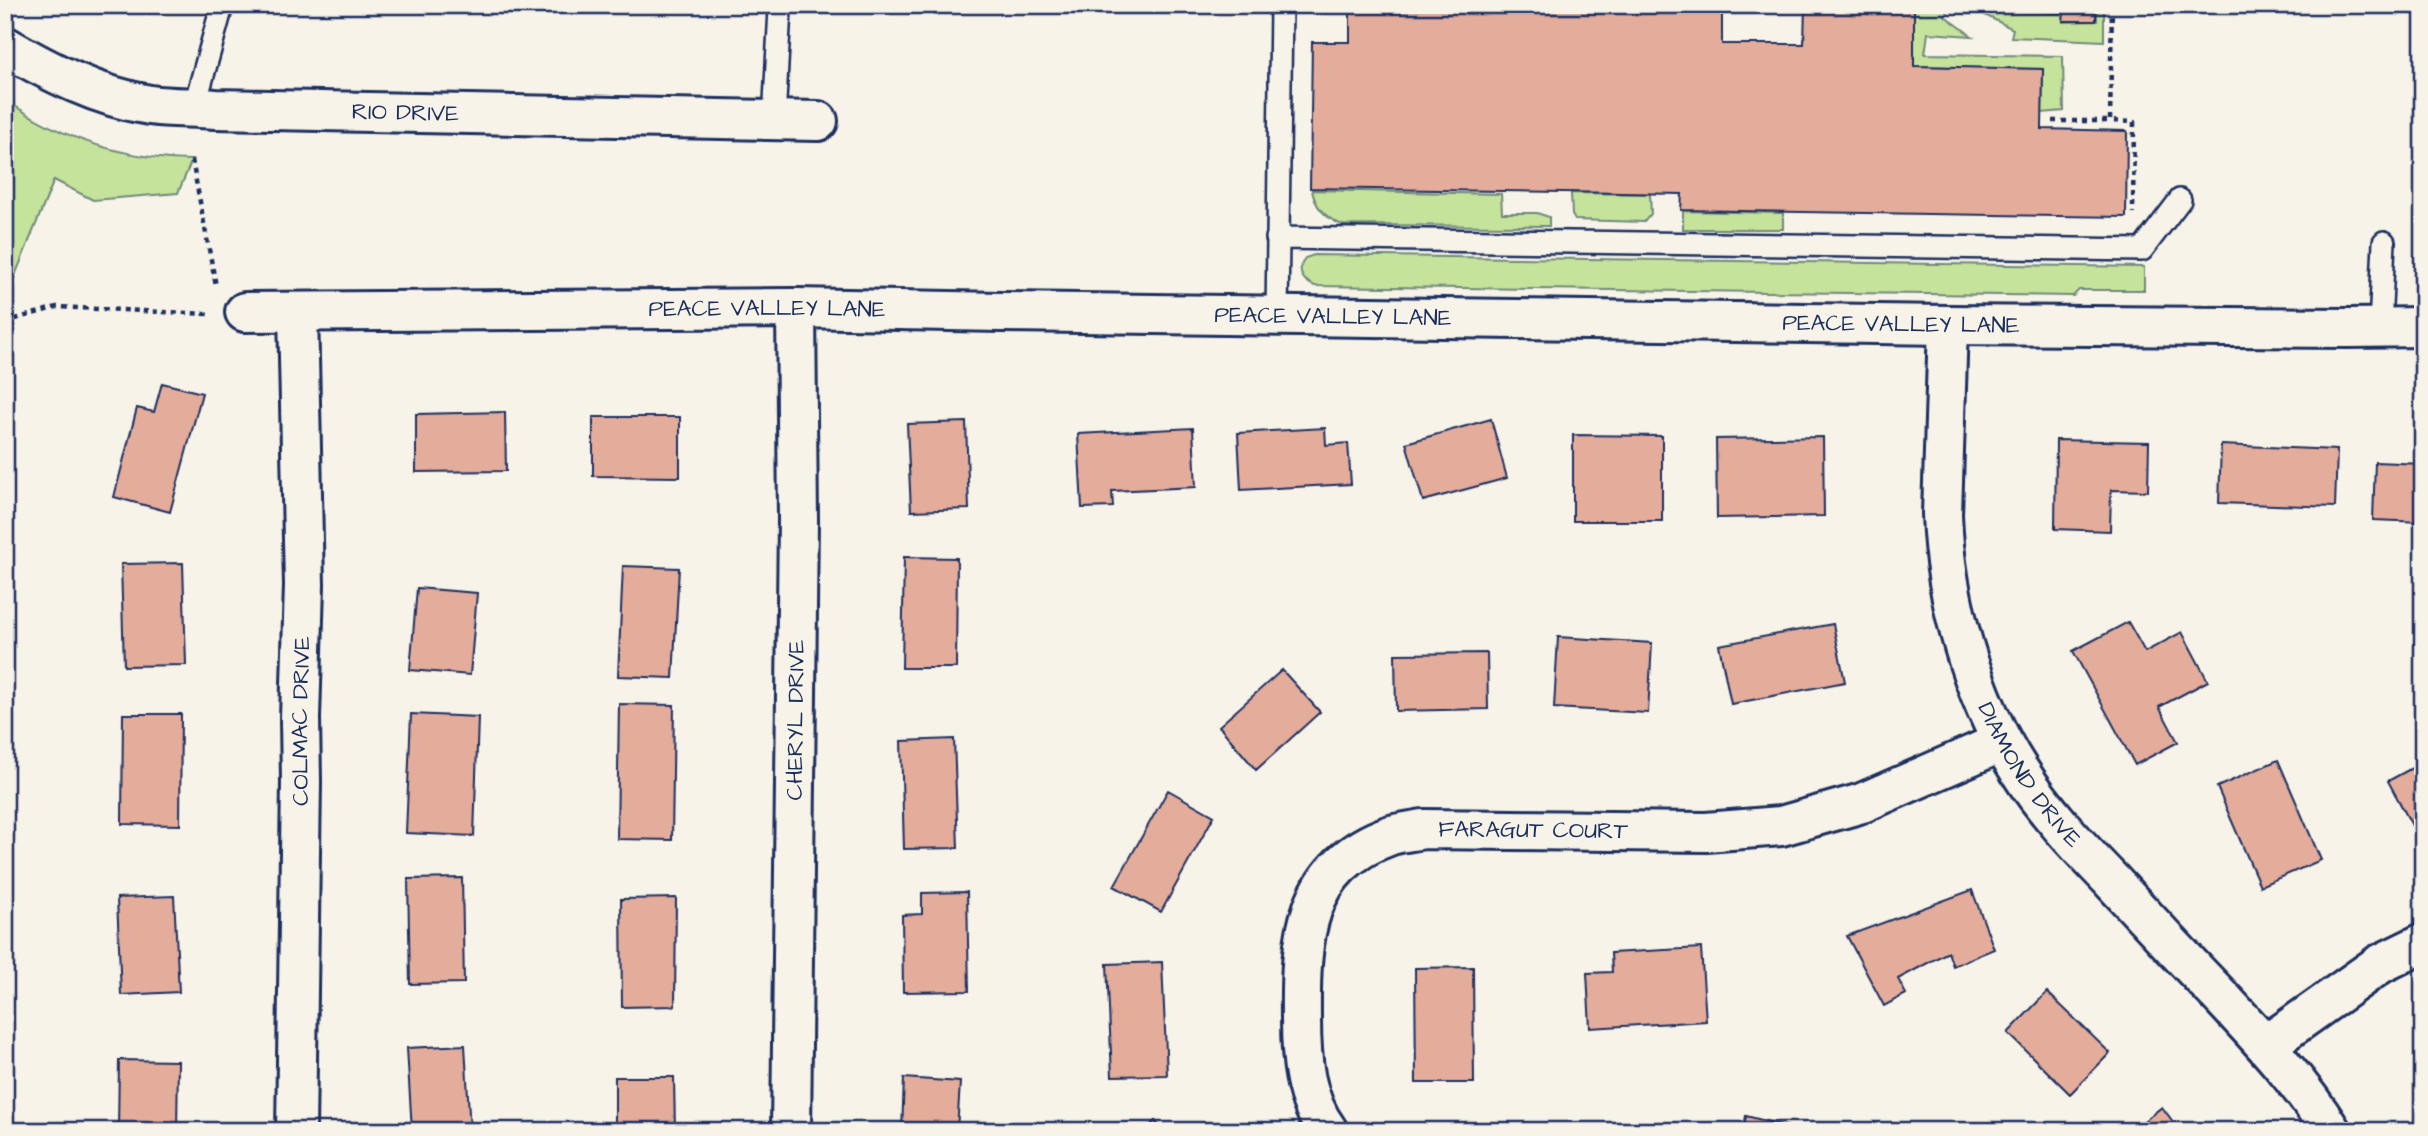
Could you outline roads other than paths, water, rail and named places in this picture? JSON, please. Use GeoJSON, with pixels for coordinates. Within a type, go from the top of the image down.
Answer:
{"type":"FeatureCollection","features":[{"type":"Feature","properties":{"kind":"street","name":"RIO DRIVE"},"geometry":{"type":"LineString","coordinates":[[5,46],[53,73],[111,96],[150,105],[818,121]]}},
{"type":"Feature","properties":{"kind":"street","name":"PEACE VALLEY LANE"},"geometry":{"type":"LineString","coordinates":[[228,305],[298,312],[796,308],[1948,324],[2423,327]]}},
{"type":"Feature","properties":{"kind":"street","name":"CHERYL DRIVE"},"geometry":{"type":"LineString","coordinates":[[791,1131],[798,520],[796,308]]}},
{"type":"Feature","properties":{"kind":"street","name":"COLMAC DRIVE"},"geometry":{"type":"LineString","coordinates":[[296,1131],[304,585],[298,312]]}},
{"type":"Feature","properties":{"kind":"street","name":"DIAMOND DRIVE"},"geometry":{"type":"LineString","coordinates":[[1948,324],[1943,544],[1953,607],[1978,688],[2002,741],[2020,772],[2072,839],[2266,1045],[2304,1090],[2331,1131]]}},
{"type":"Feature","properties":{"kind":"street","name":"FARAGUT COURT"},"geometry":{"type":"LineString","coordinates":[[1328,1131],[1311,1101],[1301,1053],[1300,973],[1306,926],[1316,898],[1338,868],[1358,851],[1392,835],[1423,829],[1706,832],[1780,826],[1862,803],[2002,741]]}},
{"type":"Feature","properties":{"kind":"street"},"geometry":{"type":"LineString","coordinates":[[2266,1045],[2380,964],[2423,943]]}},
{"type":"Feature","properties":{"kind":"lane"},"geometry":{"type":"LineString","coordinates":[[1277,316],[1281,5]]}},
{"type":"Feature","properties":{"kind":"lane"},"geometry":{"type":"LineString","coordinates":[[774,120],[780,9]]}},
{"type":"Feature","properties":{"kind":"lane"},"geometry":{"type":"LineString","coordinates":[[194,107],[221,10]]}},
{"type":"Feature","properties":{"kind":"lane"},"geometry":{"type":"LineString","coordinates":[[1277,239],[2142,250],[2180,200]]}},
{"type":"Feature","properties":{"kind":"lane"},"geometry":{"type":"LineString","coordinates":[[2381,328],[2384,242]]}}]}
